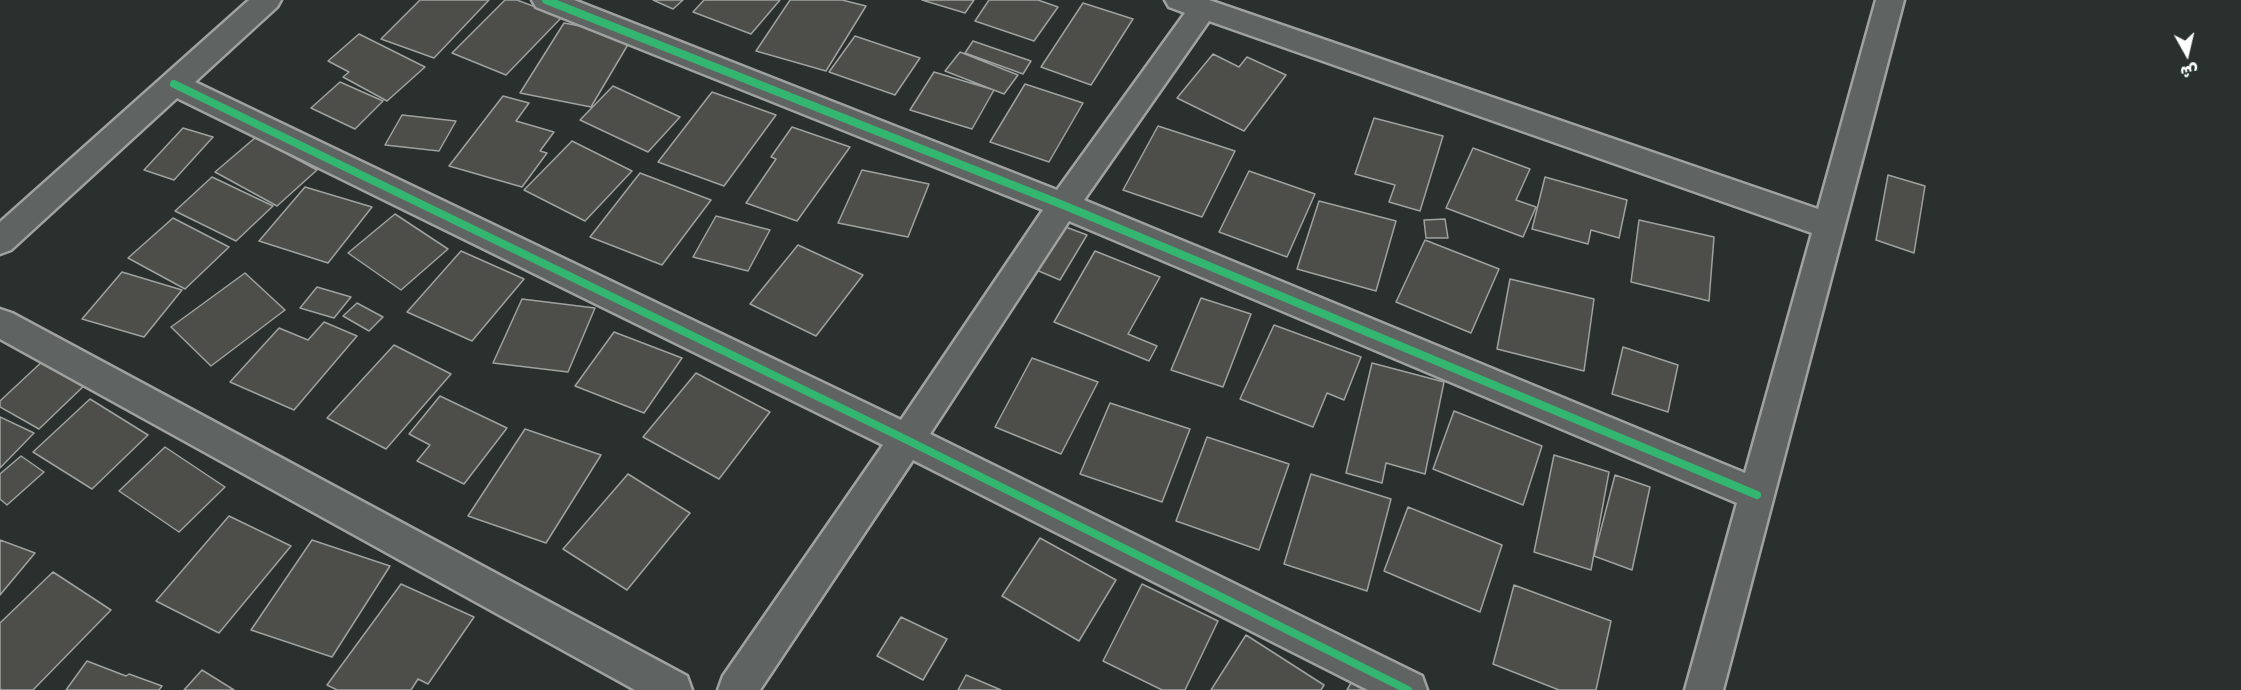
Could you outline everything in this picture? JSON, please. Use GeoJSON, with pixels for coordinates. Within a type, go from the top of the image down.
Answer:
{"type":"FeatureCollection","features":[{"type":"Feature","properties":{"kind":"street"},"geometry":{"type":"LineString","coordinates":[[0,241],[267,0]]}},
{"type":"Feature","properties":{"kind":"street"},"geometry":{"type":"LineString","coordinates":[[546,0],[1063,205],[1756,495]]}},
{"type":"Feature","properties":{"kind":"street"},"geometry":{"type":"LineString","coordinates":[[1704,690],[1890,0]]}},
{"type":"Feature","properties":{"kind":"street"},"geometry":{"type":"LineString","coordinates":[[737,690],[1063,205],[1191,4],[1829,226]]}},
{"type":"Feature","properties":{"kind":"street"},"geometry":{"type":"LineString","coordinates":[[174,84],[907,440],[1408,690]]}},
{"type":"Feature","properties":{"kind":"street"},"geometry":{"type":"LineString","coordinates":[[0,322],[673,690]]}},
{"type":"Feature","properties":{"kind":"building"},"geometry":{"type":"Polygon","coordinates":[[[420,0],[489,0],[434,58],[381,39],[420,0]]]}},
{"type":"Feature","properties":{"kind":"building"},"geometry":{"type":"Polygon","coordinates":[[[505,0],[517,0],[562,17],[506,75],[452,53],[505,0]]]}},
{"type":"Feature","properties":{"kind":"building"},"geometry":{"type":"Polygon","coordinates":[[[653,0],[683,0],[673,9],[653,0]]]}},
{"type":"Feature","properties":{"kind":"building"},"geometry":{"type":"Polygon","coordinates":[[[704,0],[780,0],[751,34],[693,12],[704,0]]]}},
{"type":"Feature","properties":{"kind":"building"},"geometry":{"type":"Polygon","coordinates":[[[790,0],[842,0],[866,6],[826,71],[756,51],[790,0]]]}},
{"type":"Feature","properties":{"kind":"building"},"geometry":{"type":"Polygon","coordinates":[[[922,0],[974,0],[965,13],[922,0]]]}},
{"type":"Feature","properties":{"kind":"building"},"geometry":{"type":"Polygon","coordinates":[[[989,0],[1038,0],[1058,7],[1034,41],[975,21],[989,0]]]}},
{"type":"Feature","properties":{"kind":"building"},"geometry":{"type":"Polygon","coordinates":[[[1083,3],[1133,19],[1091,85],[1041,67],[1083,3]]]}},
{"type":"Feature","properties":{"kind":"building"},"geometry":{"type":"Polygon","coordinates":[[[564,23],[633,36],[591,107],[520,93],[564,23]]]}},
{"type":"Feature","properties":{"kind":"building"},"geometry":{"type":"Polygon","coordinates":[[[359,34],[425,67],[387,101],[343,77],[349,72],[328,61],[359,34]]]}},
{"type":"Feature","properties":{"kind":"building"},"geometry":{"type":"Polygon","coordinates":[[[855,36],[920,58],[895,95],[829,72],[855,36]]]}},
{"type":"Feature","properties":{"kind":"building"},"geometry":{"type":"Polygon","coordinates":[[[973,41],[1031,61],[1023,74],[965,53],[973,41]]]}},
{"type":"Feature","properties":{"kind":"building"},"geometry":{"type":"Polygon","coordinates":[[[960,52],[1018,75],[1004,94],[945,71],[960,52]]]}},
{"type":"Feature","properties":{"kind":"building"},"geometry":{"type":"Polygon","coordinates":[[[1213,54],[1239,67],[1247,57],[1286,75],[1244,131],[1177,98],[1213,54]]]}},
{"type":"Feature","properties":{"kind":"building"},"geometry":{"type":"Polygon","coordinates":[[[934,72],[994,90],[972,129],[910,110],[934,72]]]}},
{"type":"Feature","properties":{"kind":"building"},"geometry":{"type":"Polygon","coordinates":[[[340,82],[383,101],[355,129],[311,108],[340,82]]]}},
{"type":"Feature","properties":{"kind":"building"},"geometry":{"type":"Polygon","coordinates":[[[1025,84],[1083,103],[1049,162],[990,142],[1025,84]]]}},
{"type":"Feature","properties":{"kind":"building"},"geometry":{"type":"Polygon","coordinates":[[[613,86],[680,117],[648,152],[580,120],[613,86]]]}},
{"type":"Feature","properties":{"kind":"building"},"geometry":{"type":"Polygon","coordinates":[[[712,92],[776,115],[724,186],[658,162],[712,92]]]}},
{"type":"Feature","properties":{"kind":"building"},"geometry":{"type":"Polygon","coordinates":[[[503,96],[529,103],[516,121],[554,132],[540,151],[547,153],[522,187],[449,166],[503,96]]]}},
{"type":"Feature","properties":{"kind":"building"},"geometry":{"type":"Polygon","coordinates":[[[402,115],[456,121],[439,151],[385,145],[402,115]]]}},
{"type":"Feature","properties":{"kind":"building"},"geometry":{"type":"Polygon","coordinates":[[[1374,118],[1443,136],[1420,211],[1389,202],[1395,185],[1355,174],[1374,118]]]}},
{"type":"Feature","properties":{"kind":"building"},"geometry":{"type":"Polygon","coordinates":[[[1158,126],[1235,151],[1202,217],[1123,190],[1158,126]]]}},
{"type":"Feature","properties":{"kind":"building"},"geometry":{"type":"Polygon","coordinates":[[[792,127],[850,147],[797,221],[746,203],[776,159],[771,157],[792,127]]]}},
{"type":"Feature","properties":{"kind":"building"},"geometry":{"type":"Polygon","coordinates":[[[183,128],[213,137],[174,180],[144,170],[183,128]]]}},
{"type":"Feature","properties":{"kind":"building"},"geometry":{"type":"Polygon","coordinates":[[[256,137],[317,170],[277,206],[215,172],[256,137]]]}},
{"type":"Feature","properties":{"kind":"building"},"geometry":{"type":"Polygon","coordinates":[[[572,141],[632,171],[585,221],[524,190],[572,141]]]}},
{"type":"Feature","properties":{"kind":"building"},"geometry":{"type":"Polygon","coordinates":[[[1473,148],[1530,169],[1516,200],[1536,207],[1523,237],[1446,208],[1473,148]]]}},
{"type":"Feature","properties":{"kind":"building"},"geometry":{"type":"Polygon","coordinates":[[[862,170],[929,184],[908,237],[838,223],[862,170]]]}},
{"type":"Feature","properties":{"kind":"building"},"geometry":{"type":"Polygon","coordinates":[[[1249,171],[1315,194],[1287,257],[1219,232],[1249,171]]]}},
{"type":"Feature","properties":{"kind":"building"},"geometry":{"type":"Polygon","coordinates":[[[640,173],[711,200],[662,265],[590,237],[640,173]]]}},
{"type":"Feature","properties":{"kind":"building"},"geometry":{"type":"Polygon","coordinates":[[[1888,175],[1925,186],[1914,253],[1876,240],[1888,175]]]}},
{"type":"Feature","properties":{"kind":"building"},"geometry":{"type":"Polygon","coordinates":[[[212,177],[273,206],[236,241],[175,211],[212,177]]]}},
{"type":"Feature","properties":{"kind":"building"},"geometry":{"type":"Polygon","coordinates":[[[1545,177],[1627,200],[1619,238],[1591,230],[1588,244],[1532,229],[1545,177]]]}},
{"type":"Feature","properties":{"kind":"building"},"geometry":{"type":"Polygon","coordinates":[[[305,187],[372,207],[328,263],[259,241],[305,187]]]}},
{"type":"Feature","properties":{"kind":"building"},"geometry":{"type":"Polygon","coordinates":[[[1319,201],[1396,221],[1376,291],[1297,269],[1319,201]]]}},
{"type":"Feature","properties":{"kind":"building"},"geometry":{"type":"Polygon","coordinates":[[[395,214],[448,249],[401,290],[348,253],[395,214]]]}},
{"type":"Feature","properties":{"kind":"building"},"geometry":{"type":"Polygon","coordinates":[[[716,216],[770,230],[748,271],[693,257],[716,216]]]}},
{"type":"Feature","properties":{"kind":"building"},"geometry":{"type":"Polygon","coordinates":[[[173,218],[229,247],[185,289],[128,258],[173,218]]]}},
{"type":"Feature","properties":{"kind":"building"},"geometry":{"type":"Polygon","coordinates":[[[1042,218],[1087,235],[1060,280],[1015,261],[1042,218]]]}},
{"type":"Feature","properties":{"kind":"building"},"geometry":{"type":"Polygon","coordinates":[[[1445,219],[1448,238],[1426,238],[1424,220],[1445,219]]]}},
{"type":"Feature","properties":{"kind":"building"},"geometry":{"type":"Polygon","coordinates":[[[1639,220],[1714,237],[1709,301],[1631,282],[1639,220]]]}},
{"type":"Feature","properties":{"kind":"building"},"geometry":{"type":"Polygon","coordinates":[[[1425,240],[1499,269],[1471,333],[1396,302],[1425,240]]]}},
{"type":"Feature","properties":{"kind":"building"},"geometry":{"type":"Polygon","coordinates":[[[798,245],[863,275],[816,336],[750,304],[798,245]]]}},
{"type":"Feature","properties":{"kind":"building"},"geometry":{"type":"Polygon","coordinates":[[[461,251],[524,279],[472,341],[407,312],[461,251]]]}},
{"type":"Feature","properties":{"kind":"building"},"geometry":{"type":"Polygon","coordinates":[[[1095,251],[1160,277],[1128,334],[1157,346],[1149,361],[1054,322],[1095,251]]]}},
{"type":"Feature","properties":{"kind":"building"},"geometry":{"type":"Polygon","coordinates":[[[122,272],[182,290],[144,337],[82,319],[122,272]]]}},
{"type":"Feature","properties":{"kind":"building"},"geometry":{"type":"Polygon","coordinates":[[[245,273],[285,310],[211,366],[171,327],[245,273]]]}},
{"type":"Feature","properties":{"kind":"building"},"geometry":{"type":"Polygon","coordinates":[[[1510,279],[1594,299],[1584,371],[1497,349],[1510,279]]]}},
{"type":"Feature","properties":{"kind":"building"},"geometry":{"type":"Polygon","coordinates":[[[317,287],[351,297],[334,318],[300,308],[317,287]]]}},
{"type":"Feature","properties":{"kind":"building"},"geometry":{"type":"Polygon","coordinates":[[[1201,298],[1251,314],[1223,387],[1171,370],[1201,298]]]}},
{"type":"Feature","properties":{"kind":"building"},"geometry":{"type":"Polygon","coordinates":[[[522,299],[595,308],[568,372],[493,363],[522,299]]]}},
{"type":"Feature","properties":{"kind":"building"},"geometry":{"type":"Polygon","coordinates":[[[357,303],[383,317],[369,331],[343,316],[357,303]]]}},
{"type":"Feature","properties":{"kind":"building"},"geometry":{"type":"Polygon","coordinates":[[[324,322],[357,336],[294,410],[230,382],[279,328],[308,340],[324,322]]]}},
{"type":"Feature","properties":{"kind":"building"},"geometry":{"type":"Polygon","coordinates":[[[1274,325],[1361,357],[1344,400],[1327,393],[1313,427],[1240,399],[1274,325]]]}},
{"type":"Feature","properties":{"kind":"building"},"geometry":{"type":"Polygon","coordinates":[[[614,332],[682,358],[644,413],[575,386],[614,332]]]}},
{"type":"Feature","properties":{"kind":"building"},"geometry":{"type":"Polygon","coordinates":[[[394,345],[451,374],[386,449],[327,418],[394,345]]]}},
{"type":"Feature","properties":{"kind":"building"},"geometry":{"type":"Polygon","coordinates":[[[1623,347],[1678,365],[1668,412],[1612,394],[1623,347]]]}},
{"type":"Feature","properties":{"kind":"building"},"geometry":{"type":"Polygon","coordinates":[[[46,358],[89,381],[39,429],[0,407],[0,401],[46,358]]]}},
{"type":"Feature","properties":{"kind":"building"},"geometry":{"type":"Polygon","coordinates":[[[1032,358],[1098,382],[1061,454],[995,427],[1032,358]]]}},
{"type":"Feature","properties":{"kind":"building"},"geometry":{"type":"Polygon","coordinates":[[[1372,363],[1444,382],[1425,474],[1386,463],[1382,483],[1346,473],[1372,363]]]}},
{"type":"Feature","properties":{"kind":"building"},"geometry":{"type":"Polygon","coordinates":[[[696,373],[770,412],[719,479],[643,437],[696,373]]]}},
{"type":"Feature","properties":{"kind":"building"},"geometry":{"type":"Polygon","coordinates":[[[440,396],[507,428],[464,484],[417,461],[430,445],[409,434],[440,396]]]}},
{"type":"Feature","properties":{"kind":"building"},"geometry":{"type":"Polygon","coordinates":[[[90,399],[148,435],[92,489],[33,452],[90,399]]]}},
{"type":"Feature","properties":{"kind":"building"},"geometry":{"type":"Polygon","coordinates":[[[1110,403],[1190,429],[1162,502],[1080,474],[1110,403]]]}},
{"type":"Feature","properties":{"kind":"building"},"geometry":{"type":"Polygon","coordinates":[[[1454,411],[1542,446],[1523,505],[1433,469],[1454,411]]]}},
{"type":"Feature","properties":{"kind":"building"},"geometry":{"type":"Polygon","coordinates":[[[0,417],[34,433],[0,468],[0,417]]]}},
{"type":"Feature","properties":{"kind":"building"},"geometry":{"type":"Polygon","coordinates":[[[525,429],[601,455],[546,543],[468,516],[525,429]]]}},
{"type":"Feature","properties":{"kind":"building"},"geometry":{"type":"Polygon","coordinates":[[[1207,437],[1289,464],[1259,550],[1176,521],[1207,437]]]}},
{"type":"Feature","properties":{"kind":"building"},"geometry":{"type":"Polygon","coordinates":[[[165,447],[225,487],[179,532],[119,491],[165,447]]]}},
{"type":"Feature","properties":{"kind":"building"},"geometry":{"type":"Polygon","coordinates":[[[1554,455],[1609,472],[1591,570],[1534,552],[1554,455]]]}},
{"type":"Feature","properties":{"kind":"building"},"geometry":{"type":"Polygon","coordinates":[[[21,456],[44,472],[7,505],[0,499],[0,474],[21,456]]]}},
{"type":"Feature","properties":{"kind":"building"},"geometry":{"type":"Polygon","coordinates":[[[628,474],[690,513],[627,590],[563,549],[628,474]]]}},
{"type":"Feature","properties":{"kind":"building"},"geometry":{"type":"Polygon","coordinates":[[[1311,474],[1391,499],[1367,591],[1284,564],[1311,474]]]}},
{"type":"Feature","properties":{"kind":"building"},"geometry":{"type":"Polygon","coordinates":[[[1615,475],[1650,487],[1632,570],[1594,556],[1615,475]]]}},
{"type":"Feature","properties":{"kind":"building"},"geometry":{"type":"Polygon","coordinates":[[[1408,507],[1502,545],[1480,612],[1384,571],[1408,507]]]}},
{"type":"Feature","properties":{"kind":"building"},"geometry":{"type":"Polygon","coordinates":[[[229,516],[291,546],[219,633],[156,601],[229,516]]]}},
{"type":"Feature","properties":{"kind":"building"},"geometry":{"type":"Polygon","coordinates":[[[1040,538],[1116,580],[1079,641],[1002,596],[1040,538]]]}},
{"type":"Feature","properties":{"kind":"building"},"geometry":{"type":"Polygon","coordinates":[[[0,540],[35,553],[0,595],[0,540]]]}},
{"type":"Feature","properties":{"kind":"building"},"geometry":{"type":"Polygon","coordinates":[[[312,540],[390,566],[332,657],[251,630],[312,540]]]}},
{"type":"Feature","properties":{"kind":"building"},"geometry":{"type":"Polygon","coordinates":[[[53,572],[111,610],[33,690],[2,690],[0,689],[0,623],[53,572]]]}},
{"type":"Feature","properties":{"kind":"building"},"geometry":{"type":"Polygon","coordinates":[[[401,584],[474,617],[428,684],[418,679],[411,690],[337,690],[327,685],[401,584]]]}},
{"type":"Feature","properties":{"kind":"building"},"geometry":{"type":"Polygon","coordinates":[[[1142,584],[1218,621],[1185,690],[1162,690],[1103,661],[1142,584]]]}},
{"type":"Feature","properties":{"kind":"building"},"geometry":{"type":"Polygon","coordinates":[[[1514,585],[1611,621],[1596,690],[1559,690],[1493,664],[1514,585]]]}},
{"type":"Feature","properties":{"kind":"building"},"geometry":{"type":"Polygon","coordinates":[[[901,617],[947,639],[923,680],[877,656],[901,617]]]}},
{"type":"Feature","properties":{"kind":"building"},"geometry":{"type":"Polygon","coordinates":[[[1246,635],[1324,685],[1321,690],[1211,690],[1246,635]]]}},
{"type":"Feature","properties":{"kind":"building"},"geometry":{"type":"Polygon","coordinates":[[[87,661],[126,676],[129,674],[162,686],[159,690],[66,690],[87,661]]]}},
{"type":"Feature","properties":{"kind":"building"},"geometry":{"type":"Polygon","coordinates":[[[202,670],[234,690],[184,690],[202,670]]]}},
{"type":"Feature","properties":{"kind":"building"},"geometry":{"type":"Polygon","coordinates":[[[1358,671],[1387,690],[1347,690],[1358,671]]]}},
{"type":"Feature","properties":{"kind":"building"},"geometry":{"type":"Polygon","coordinates":[[[966,675],[1001,690],[958,690],[966,675]]]}},
{"type":"Feature","properties":{"kind":"cycle path"},"geometry":{"type":"LineString","coordinates":[[546,0],[1063,205],[1757,495]]}},
{"type":"Feature","properties":{"kind":"cycle path"},"geometry":{"type":"LineString","coordinates":[[174,84],[907,440],[1408,690]]}}]}
